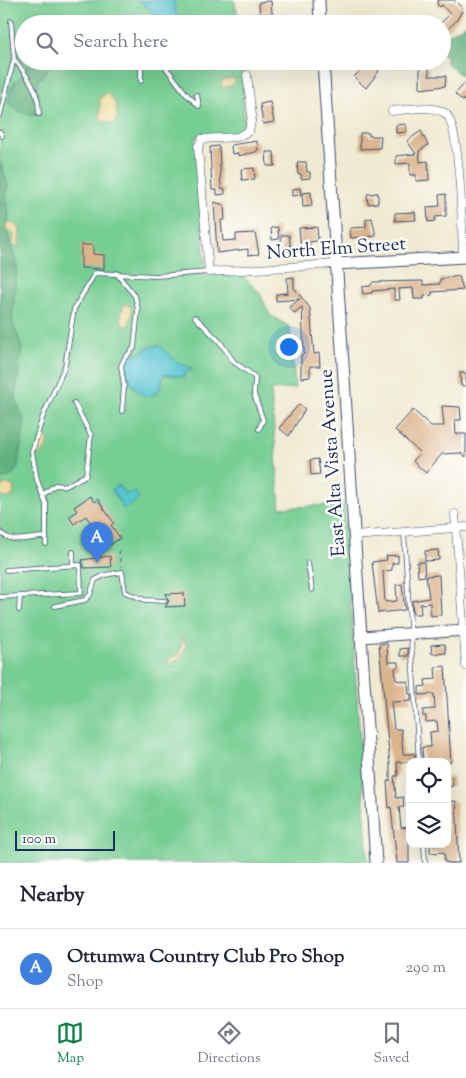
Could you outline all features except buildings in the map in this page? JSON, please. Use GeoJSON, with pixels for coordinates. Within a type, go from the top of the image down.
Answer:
{"type":"FeatureCollection","features":[{"type":"Feature","properties":{"kind":"main road"},"geometry":{"type":"LineString","coordinates":[[319,0],[320,15]]}},
{"type":"Feature","properties":{"kind":"main road","name":"East Alta Vista Avenue"},"geometry":{"type":"LineString","coordinates":[[324,70],[376,863]]}},
{"type":"Feature","properties":{"kind":"main road","name":"North Elm Street"},"geometry":{"type":"LineString","coordinates":[[335,264],[465,257]]}},
{"type":"Feature","properties":{"kind":"main road"},"geometry":{"type":"LineString","coordinates":[[360,637],[465,630]]}},
{"type":"Feature","properties":{"kind":"street"},"geometry":{"type":"LineString","coordinates":[[209,272],[198,147],[202,139],[237,137],[249,131],[252,116],[247,76]]}},
{"type":"Feature","properties":{"kind":"street"},"geometry":{"type":"LineString","coordinates":[[392,111],[432,109],[441,111],[452,120],[456,142],[465,257]]}},
{"type":"Feature","properties":{"kind":"street","name":"North Elm Street"},"geometry":{"type":"LineString","coordinates":[[209,272],[335,264]]}},
{"type":"Feature","properties":{"kind":"street"},"geometry":{"type":"LineString","coordinates":[[455,514],[465,630],[466,666]]}},
{"type":"Feature","properties":{"kind":"street"},"geometry":{"type":"LineString","coordinates":[[354,536],[466,528]]}},
{"type":"Feature","properties":{"kind":"lane"},"geometry":{"type":"LineString","coordinates":[[0,115],[14,59],[11,21]]}},
{"type":"Feature","properties":{"kind":"lane"},"geometry":{"type":"LineString","coordinates":[[23,70],[33,83],[37,93],[39,114]]}},
{"type":"Feature","properties":{"kind":"lane"},"geometry":{"type":"LineString","coordinates":[[140,81],[141,70]]}},
{"type":"Feature","properties":{"kind":"lane"},"geometry":{"type":"LineString","coordinates":[[168,70],[189,98],[199,106],[197,95]]}},
{"type":"Feature","properties":{"kind":"lane"},"geometry":{"type":"LineString","coordinates":[[46,544],[47,518],[32,452],[43,416],[65,366],[74,309],[95,273],[156,276],[209,272]]}},
{"type":"Feature","properties":{"kind":"lane"},"geometry":{"type":"LineString","coordinates":[[116,274],[135,296],[138,309],[134,348],[124,359],[121,366],[124,386],[122,411]]}},
{"type":"Feature","properties":{"kind":"lane"},"geometry":{"type":"LineString","coordinates":[[195,318],[220,342],[234,362],[255,377],[254,394],[263,420],[260,429]]}},
{"type":"Feature","properties":{"kind":"lane"},"geometry":{"type":"LineString","coordinates":[[43,495],[55,485],[66,486],[86,475],[91,435],[74,403]]}},
{"type":"Feature","properties":{"kind":"lane"},"geometry":{"type":"LineString","coordinates":[[0,532],[6,538],[12,540],[45,537]]}},
{"type":"Feature","properties":{"kind":"lane"},"geometry":{"type":"LineString","coordinates":[[404,532],[419,758]]}},
{"type":"Feature","properties":{"kind":"lane"},"geometry":{"type":"LineString","coordinates":[[73,552],[74,566]]}},
{"type":"Feature","properties":{"kind":"lane"},"geometry":{"type":"LineString","coordinates":[[308,563],[312,590]]}},
{"type":"Feature","properties":{"kind":"lane"},"geometry":{"type":"LineString","coordinates":[[0,597],[81,593],[80,565],[6,570]]}},
{"type":"Feature","properties":{"kind":"lane"},"geometry":{"type":"LineString","coordinates":[[56,606],[85,600],[90,594],[95,580],[122,572],[125,592],[145,600],[165,601]]}},
{"type":"Feature","properties":{"kind":"lane"},"geometry":{"type":"LineString","coordinates":[[19,610],[20,596]]}},
{"type":"Feature","properties":{"kind":"lane"},"geometry":{"type":"LineString","coordinates":[[424,848],[425,863]]}},
{"type":"Feature","properties":{"kind":"path"},"geometry":{"type":"LineString","coordinates":[[119,550],[122,572]]}},
{"type":"Feature","properties":{"kind":"green space"},"geometry":{"type":"Polygon","coordinates":[[[0,0],[234,0],[238,15],[15,15],[15,70],[242,70],[244,123],[238,134],[195,137],[206,275],[242,275],[259,292],[270,315],[290,327],[295,388],[271,390],[280,508],[344,504],[368,863],[0,863],[0,0]]]}},
{"type":"Feature","properties":{"kind":"green space"},"geometry":{"type":"Polygon","coordinates":[[[49,12],[52,15],[41,15],[49,12]]]}},
{"type":"Feature","properties":{"kind":"green space"},"geometry":{"type":"Polygon","coordinates":[[[466,24],[466,74],[462,76],[451,67],[451,33],[466,24]]]}},
{"type":"Feature","properties":{"kind":"green space"},"geometry":{"type":"Polygon","coordinates":[[[26,70],[47,70],[37,82],[39,114],[22,112],[15,109],[9,103],[9,95],[13,84],[26,70]]]}},
{"type":"Feature","properties":{"kind":"green space"},"geometry":{"type":"Polygon","coordinates":[[[0,161],[8,185],[6,193],[9,216],[6,228],[17,267],[12,321],[22,348],[15,396],[25,423],[17,469],[11,476],[0,480],[0,161]]]}},
{"type":"Feature","properties":{"kind":"sand"},"geometry":{"type":"Polygon","coordinates":[[[236,79],[233,85],[224,88],[221,86],[222,80],[236,79]]]}},
{"type":"Feature","properties":{"kind":"sand"},"geometry":{"type":"Polygon","coordinates":[[[107,93],[113,99],[116,107],[117,116],[115,124],[100,120],[100,98],[107,93]]]}},
{"type":"Feature","properties":{"kind":"sand"},"geometry":{"type":"Polygon","coordinates":[[[11,222],[20,228],[19,247],[12,245],[14,235],[6,228],[6,225],[11,222]]]}},
{"type":"Feature","properties":{"kind":"sand"},"geometry":{"type":"Polygon","coordinates":[[[125,304],[131,306],[132,315],[128,326],[122,325],[121,312],[125,304]]]}},
{"type":"Feature","properties":{"kind":"sand"},"geometry":{"type":"Polygon","coordinates":[[[47,438],[49,442],[43,453],[38,456],[40,446],[47,438]]]}},
{"type":"Feature","properties":{"kind":"sand"},"geometry":{"type":"Polygon","coordinates":[[[7,484],[12,486],[14,491],[12,496],[7,498],[2,496],[0,491],[2,486],[7,484]]]}},
{"type":"Feature","properties":{"kind":"sand"},"geometry":{"type":"Polygon","coordinates":[[[183,637],[185,650],[183,654],[177,660],[168,663],[168,659],[179,654],[183,637]]]}},
{"type":"Feature","properties":{"kind":"water"},"geometry":{"type":"Polygon","coordinates":[[[139,0],[173,0],[177,15],[155,15],[139,0]]]}},
{"type":"Feature","properties":{"kind":"water"},"geometry":{"type":"Polygon","coordinates":[[[159,345],[177,362],[193,369],[184,373],[184,377],[164,374],[159,391],[146,396],[140,393],[131,382],[125,367],[125,361],[133,354],[143,353],[144,349],[159,345]]]}},
{"type":"Feature","properties":{"kind":"water"},"geometry":{"type":"Polygon","coordinates":[[[119,485],[125,495],[134,491],[139,499],[124,509],[112,490],[119,485]]]}},
{"type":"Feature","properties":{"kind":"place","name":"Ottumwa Country Club Pro Shop"},"geometry":{"type":"Point","coordinates":[97,563]}}]}
